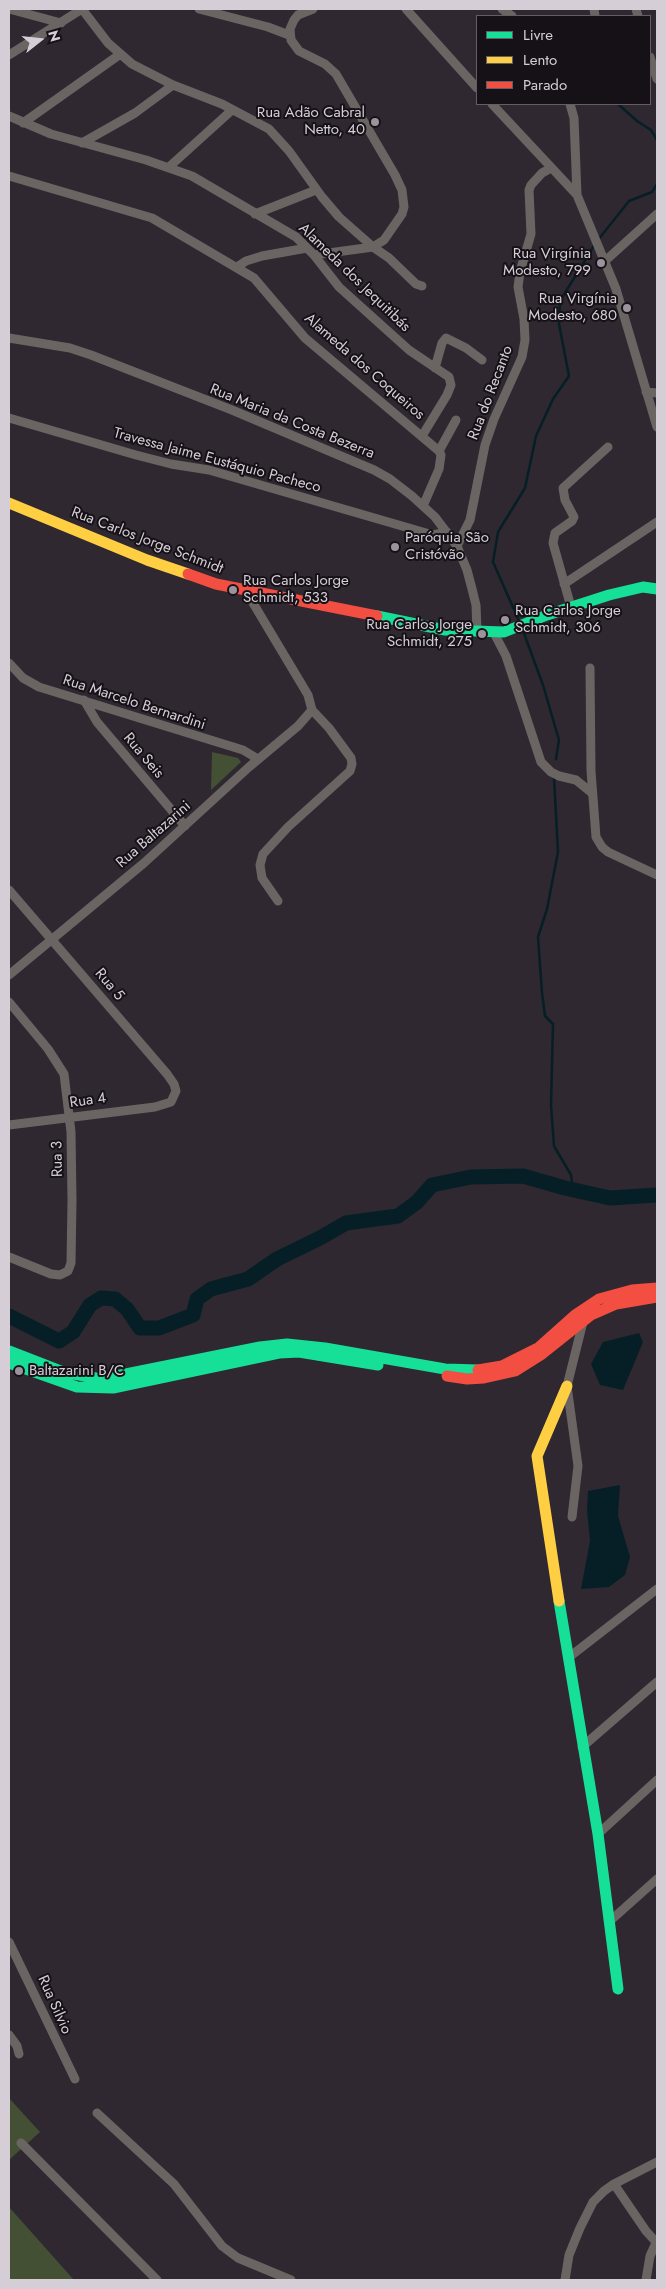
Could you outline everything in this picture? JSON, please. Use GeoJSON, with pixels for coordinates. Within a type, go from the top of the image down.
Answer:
{"type":"FeatureCollection","features":[{"type":"Feature","properties":{"kind":"main road","name":"Rua Carlos Jorge Schmidt"},"geometry":{"type":"LineString","coordinates":[[9,503],[147,560],[216,584],[420,626],[494,633],[504,632],[571,607],[643,587],[657,589]]}},
{"type":"Feature","properties":{"kind":"main road"},"geometry":{"type":"LineString","coordinates":[[9,1351],[62,1372],[101,1379],[124,1376],[260,1347],[287,1344],[325,1348],[445,1368],[475,1370],[502,1366],[538,1348],[580,1310],[599,1299],[632,1290],[657,1288]]}},
{"type":"Feature","properties":{"kind":"main road"},"geometry":{"type":"LineString","coordinates":[[9,1363],[77,1387],[96,1388],[133,1385],[259,1357],[299,1352],[467,1379],[484,1378],[509,1373],[526,1366],[591,1316],[616,1304],[657,1297]]}},
{"type":"Feature","properties":{"kind":"main road"},"geometry":{"type":"LineString","coordinates":[[567,1386],[537,1456],[582,1747],[598,1834],[618,1989]]}},
{"type":"Feature","properties":{"kind":"street"},"geometry":{"type":"LineString","coordinates":[[9,9],[61,24]]}},
{"type":"Feature","properties":{"kind":"street"},"geometry":{"type":"LineString","coordinates":[[9,55],[82,9],[118,54],[143,71],[232,110],[261,124],[276,135],[316,190],[340,217],[373,247],[389,258],[416,284],[422,286]]}},
{"type":"Feature","properties":{"kind":"street"},"geometry":{"type":"LineString","coordinates":[[199,9],[268,27],[290,35]]}},
{"type":"Feature","properties":{"kind":"street"},"geometry":{"type":"LineString","coordinates":[[313,9],[298,15],[290,29],[292,44],[299,51],[326,64],[336,74],[390,165],[402,190],[404,207],[402,214],[384,240],[373,247],[314,255]]}},
{"type":"Feature","properties":{"kind":"street"},"geometry":{"type":"LineString","coordinates":[[406,9],[476,87]]}},
{"type":"Feature","properties":{"kind":"street"},"geometry":{"type":"LineString","coordinates":[[23,123],[118,54]]}},
{"type":"Feature","properties":{"kind":"street"},"geometry":{"type":"LineString","coordinates":[[651,63],[657,79]]}},
{"type":"Feature","properties":{"kind":"street"},"geometry":{"type":"LineString","coordinates":[[82,143],[135,113],[173,85]]}},
{"type":"Feature","properties":{"kind":"street"},"geometry":{"type":"LineString","coordinates":[[493,105],[577,195]]}},
{"type":"Feature","properties":{"kind":"street"},"geometry":{"type":"LineString","coordinates":[[570,105],[574,118],[577,195],[616,289],[657,427]]}},
{"type":"Feature","properties":{"kind":"street"},"geometry":{"type":"LineString","coordinates":[[168,167],[232,110]]}},
{"type":"Feature","properties":{"kind":"street","name":"Alameda dos Jequitibás"},"geometry":{"type":"LineString","coordinates":[[9,116],[51,134],[168,167],[208,184],[296,237],[314,255],[339,287],[409,350],[448,377],[450,385],[434,419],[422,436]]}},
{"type":"Feature","properties":{"kind":"street","name":"Rua do Recanto"},"geometry":{"type":"LineString","coordinates":[[457,546],[470,520],[485,445],[494,419],[522,357],[525,340],[524,319],[518,287],[520,272],[531,234],[529,190],[530,185],[542,173],[551,168]]}},
{"type":"Feature","properties":{"kind":"street","name":"Alameda dos Coqueiros"},"geometry":{"type":"LineString","coordinates":[[9,176],[144,215],[162,223],[237,267],[261,284],[305,338],[439,451]]}},
{"type":"Feature","properties":{"kind":"street"},"geometry":{"type":"LineString","coordinates":[[255,214],[316,190]]}},
{"type":"Feature","properties":{"kind":"street"},"geometry":{"type":"LineString","coordinates":[[605,261],[657,214]]}},
{"type":"Feature","properties":{"kind":"street"},"geometry":{"type":"LineString","coordinates":[[237,267],[246,261],[262,256],[307,248]]}},
{"type":"Feature","properties":{"kind":"street","name":"Rua Maria da Costa Bezerra"},"geometry":{"type":"LineString","coordinates":[[9,338],[70,348],[232,410],[374,470],[402,487],[423,506],[457,546],[467,570],[476,605],[477,631]]}},
{"type":"Feature","properties":{"kind":"street"},"geometry":{"type":"LineString","coordinates":[[435,368],[442,343],[446,338],[466,348],[482,360]]}},
{"type":"Feature","properties":{"kind":"street"},"geometry":{"type":"LineString","coordinates":[[646,392],[657,393]]}},
{"type":"Feature","properties":{"kind":"street","name":"Travessa Jaime Eustáquio Pacheco"},"geometry":{"type":"LineString","coordinates":[[9,418],[136,455],[218,472],[433,535],[447,532]]}},
{"type":"Feature","properties":{"kind":"street"},"geometry":{"type":"LineString","coordinates":[[423,506],[439,469],[441,455],[439,451],[456,420]]}},
{"type":"Feature","properties":{"kind":"street"},"geometry":{"type":"LineString","coordinates":[[571,607],[552,538],[555,533],[572,521],[574,516],[565,500],[563,488],[608,447]]}},
{"type":"Feature","properties":{"kind":"street"},"geometry":{"type":"LineString","coordinates":[[564,584],[657,522]]}},
{"type":"Feature","properties":{"kind":"street"},"geometry":{"type":"LineString","coordinates":[[248,592],[308,695],[312,710],[329,728],[352,760],[352,767],[347,774],[288,827],[263,854],[260,870],[262,878],[278,901]]}},
{"type":"Feature","properties":{"kind":"street"},"geometry":{"type":"LineString","coordinates":[[494,633],[506,656],[542,762],[556,775],[576,780],[592,793]]}},
{"type":"Feature","properties":{"kind":"street","name":"Rua Marcelo Bernardini"},"geometry":{"type":"LineString","coordinates":[[9,663],[31,684],[243,750],[258,759]]}},
{"type":"Feature","properties":{"kind":"street"},"geometry":{"type":"LineString","coordinates":[[590,668],[591,771],[596,837],[602,847],[627,862],[657,875]]}},
{"type":"Feature","properties":{"kind":"street","name":"Rua Seis"},"geometry":{"type":"LineString","coordinates":[[84,700],[97,722],[185,826]]}},
{"type":"Feature","properties":{"kind":"street","name":"Rua Baltazarini"},"geometry":{"type":"LineString","coordinates":[[9,975],[144,863],[258,759],[298,726],[312,710]]}},
{"type":"Feature","properties":{"kind":"street"},"geometry":{"type":"LineString","coordinates":[[576,780],[591,771]]}},
{"type":"Feature","properties":{"kind":"street","name":"Rua 5"},"geometry":{"type":"LineString","coordinates":[[9,890],[171,1079],[176,1091],[171,1102]]}},
{"type":"Feature","properties":{"kind":"street","name":"Rua 3"},"geometry":{"type":"LineString","coordinates":[[9,1002],[58,1062],[64,1074],[70,1118],[72,1168],[70,1267],[64,1273],[57,1275],[39,1271],[9,1258]]}},
{"type":"Feature","properties":{"kind":"street","name":"Rua 4"},"geometry":{"type":"LineString","coordinates":[[9,1125],[155,1107],[171,1102]]}},
{"type":"Feature","properties":{"kind":"street"},"geometry":{"type":"LineString","coordinates":[[572,1517],[578,1466],[567,1386],[583,1322]]}},
{"type":"Feature","properties":{"kind":"street"},"geometry":{"type":"LineString","coordinates":[[568,1658],[657,1589]]}},
{"type":"Feature","properties":{"kind":"street"},"geometry":{"type":"LineString","coordinates":[[582,1747],[657,1682]]}},
{"type":"Feature","properties":{"kind":"street"},"geometry":{"type":"LineString","coordinates":[[598,1834],[657,1780]]}},
{"type":"Feature","properties":{"kind":"street"},"geometry":{"type":"LineString","coordinates":[[610,1920],[657,1879]]}},
{"type":"Feature","properties":{"kind":"street","name":"Rua Silvio"},"geometry":{"type":"LineString","coordinates":[[9,1942],[75,2080]]}},
{"type":"Feature","properties":{"kind":"street"},"geometry":{"type":"LineString","coordinates":[[9,2035],[14,2041],[19,2054]]}},
{"type":"Feature","properties":{"kind":"street"},"geometry":{"type":"LineString","coordinates":[[97,2113],[174,2184],[222,2246],[238,2258],[291,2280]]}},
{"type":"Feature","properties":{"kind":"street"},"geometry":{"type":"LineString","coordinates":[[21,2143],[157,2280]]}},
{"type":"Feature","properties":{"kind":"street"},"geometry":{"type":"LineString","coordinates":[[565,2280],[570,2255],[580,2228],[593,2202],[614,2184],[657,2162]]}},
{"type":"Feature","properties":{"kind":"street"},"geometry":{"type":"LineString","coordinates":[[614,2184],[657,2243],[650,2256],[646,2280]]}},
{"type":"Feature","properties":{"kind":"green space"},"geometry":{"type":"Polygon","coordinates":[[[212,752],[238,758],[241,762],[211,790],[212,752]]]}},
{"type":"Feature","properties":{"kind":"green space"},"geometry":{"type":"Polygon","coordinates":[[[9,2098],[40,2132],[9,2160],[9,2098]]]}},
{"type":"Feature","properties":{"kind":"green space"},"geometry":{"type":"Polygon","coordinates":[[[9,2207],[74,2280],[9,2280],[9,2207]]]}},
{"type":"Feature","properties":{"kind":"water"},"geometry":{"type":"Polygon","coordinates":[[[639,1333],[643,1342],[623,1390],[600,1385],[591,1364],[603,1342],[639,1333]]]}},
{"type":"Feature","properties":{"kind":"water"},"geometry":{"type":"Polygon","coordinates":[[[620,1485],[618,1516],[630,1557],[625,1575],[609,1587],[581,1589],[590,1541],[587,1510],[588,1491],[620,1485]]]}},
{"type":"Feature","properties":{"kind":"waterway"},"geometry":{"type":"LineString","coordinates":[[619,105],[637,121],[651,130],[657,140]]}},
{"type":"Feature","properties":{"kind":"waterway"},"geometry":{"type":"LineString","coordinates":[[598,240],[629,201],[652,192],[657,184]]}},
{"type":"Feature","properties":{"kind":"waterway"},"geometry":{"type":"LineString","coordinates":[[520,623],[493,562],[498,532],[525,488],[536,436],[553,399],[569,376],[559,324],[560,301],[595,244]]}},
{"type":"Feature","properties":{"kind":"waterway"},"geometry":{"type":"LineString","coordinates":[[522,628],[543,685],[559,740],[556,759]]}},
{"type":"Feature","properties":{"kind":"waterway"},"geometry":{"type":"LineString","coordinates":[[554,778],[558,852],[547,909],[538,937],[545,1016],[553,1024],[551,1105],[554,1146],[571,1175],[573,1190]]}},
{"type":"Feature","properties":{"kind":"waterway"},"geometry":{"type":"LineString","coordinates":[[9,1316],[59,1341],[73,1332],[90,1305],[101,1298],[115,1299],[127,1309],[140,1328],[159,1328],[193,1315],[197,1299],[211,1289],[248,1279],[277,1259],[346,1223],[398,1216],[417,1202],[432,1185],[471,1177],[523,1176],[610,1198],[657,1195]]}},
{"type":"Feature","properties":{"kind":"traffic: fast"},"geometry":{"type":"LineString","coordinates":[[377,616],[445,630],[504,632],[547,615],[609,595],[643,587],[657,589]]}},
{"type":"Feature","properties":{"kind":"traffic: fast"},"geometry":{"type":"LineString","coordinates":[[9,1351],[63,1372],[101,1379],[260,1347],[287,1344],[325,1348],[445,1369],[478,1370]]}},
{"type":"Feature","properties":{"kind":"traffic: fast"},"geometry":{"type":"LineString","coordinates":[[9,1363],[77,1387],[113,1388],[279,1353],[299,1352],[378,1365]]}},
{"type":"Feature","properties":{"kind":"traffic: fast"},"geometry":{"type":"LineString","coordinates":[[559,1601],[598,1834],[618,1989]]}},
{"type":"Feature","properties":{"kind":"traffic: slow"},"geometry":{"type":"LineString","coordinates":[[9,503],[147,560],[188,574]]}},
{"type":"Feature","properties":{"kind":"traffic: slow"},"geometry":{"type":"LineString","coordinates":[[559,1601],[537,1456],[567,1386]]}},
{"type":"Feature","properties":{"kind":"traffic: jam"},"geometry":{"type":"LineString","coordinates":[[188,574],[216,584],[377,616]]}},
{"type":"Feature","properties":{"kind":"traffic: jam"},"geometry":{"type":"LineString","coordinates":[[478,1370],[502,1366],[538,1348],[575,1315],[599,1299],[632,1290],[657,1288]]}},
{"type":"Feature","properties":{"kind":"traffic: jam"},"geometry":{"type":"LineString","coordinates":[[447,1376],[467,1379],[484,1378],[515,1371],[542,1354],[591,1315],[616,1304],[657,1297]]}},
{"type":"Feature","properties":{"kind":"place","name":"Rua Adão Cabral Netto, 40"},"geometry":{"type":"Point","coordinates":[375,122]}},
{"type":"Feature","properties":{"kind":"place","name":"Rua Virgínia Modesto, 799"},"geometry":{"type":"Point","coordinates":[601,263]}},
{"type":"Feature","properties":{"kind":"place","name":"Rua Virgínia Modesto, 680"},"geometry":{"type":"Point","coordinates":[627,308]}},
{"type":"Feature","properties":{"kind":"place","name":"Paróquia São Cristóvão"},"geometry":{"type":"Point","coordinates":[395,547]}},
{"type":"Feature","properties":{"kind":"place","name":"Rua Carlos Jorge Schmidt, 533"},"geometry":{"type":"Point","coordinates":[233,590]}},
{"type":"Feature","properties":{"kind":"place","name":"Rua Carlos Jorge Schmidt, 306"},"geometry":{"type":"Point","coordinates":[505,620]}},
{"type":"Feature","properties":{"kind":"place","name":"Rua Carlos Jorge Schmidt, 275"},"geometry":{"type":"Point","coordinates":[482,634]}},
{"type":"Feature","properties":{"kind":"place","name":"Baltazarini B/C"},"geometry":{"type":"Point","coordinates":[19,1371]}}]}
